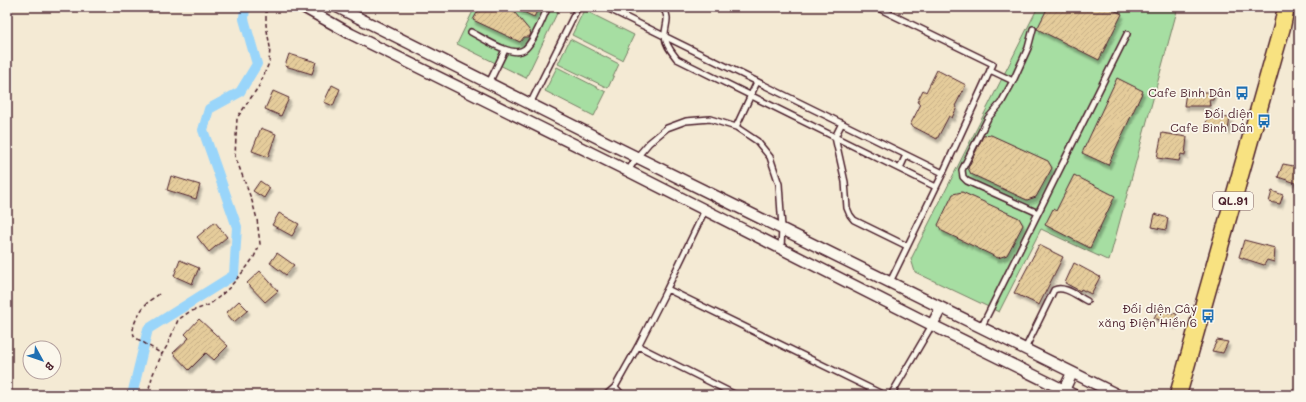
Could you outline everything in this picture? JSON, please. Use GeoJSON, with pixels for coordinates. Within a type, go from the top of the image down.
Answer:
{"type":"FeatureCollection","features":[{"type":"Feature","properties":{"kind":"highway","name":"QL.91"},"geometry":{"type":"LineString","coordinates":[[1178,395],[1282,27],[1286,7]]}},
{"type":"Feature","properties":{"kind":"street"},"geometry":{"type":"LineString","coordinates":[[303,7],[351,34],[1074,395]]}},
{"type":"Feature","properties":{"kind":"street"},"geometry":{"type":"LineString","coordinates":[[337,7],[1118,395]]}},
{"type":"Feature","properties":{"kind":"street"},"geometry":{"type":"LineString","coordinates":[[480,98],[489,83]]}},
{"type":"Feature","properties":{"kind":"street"},"geometry":{"type":"LineString","coordinates":[[705,210],[713,195]]}},
{"type":"Feature","properties":{"kind":"street"},"geometry":{"type":"LineString","coordinates":[[932,325],[941,308]]}},
{"type":"Feature","properties":{"kind":"street"},"geometry":{"type":"LineString","coordinates":[[1064,390],[1072,373]]}},
{"type":"Feature","properties":{"kind":"lane"},"geometry":{"type":"LineString","coordinates":[[471,32],[505,50],[518,52],[525,50],[531,42],[548,7]]}},
{"type":"Feature","properties":{"kind":"lane"},"geometry":{"type":"LineString","coordinates":[[530,104],[578,7]]}},
{"type":"Feature","properties":{"kind":"lane"},"geometry":{"type":"LineString","coordinates":[[605,7],[943,173]]}},
{"type":"Feature","properties":{"kind":"lane"},"geometry":{"type":"LineString","coordinates":[[662,7],[668,22],[665,36],[668,48],[677,59],[936,186]]}},
{"type":"Feature","properties":{"kind":"lane"},"geometry":{"type":"LineString","coordinates":[[876,7],[992,64],[943,173],[890,282]]}},
{"type":"Feature","properties":{"kind":"lane"},"geometry":{"type":"LineString","coordinates":[[1033,29],[1028,48],[1013,81],[1001,103],[988,118],[962,170],[963,177],[967,181],[1038,213]]}},
{"type":"Feature","properties":{"kind":"lane"},"geometry":{"type":"LineString","coordinates":[[981,328],[1127,34]]}},
{"type":"Feature","properties":{"kind":"lane"},"geometry":{"type":"LineString","coordinates":[[489,83],[505,50]]}},
{"type":"Feature","properties":{"kind":"lane"},"geometry":{"type":"LineString","coordinates":[[990,70],[1013,81]]}},
{"type":"Feature","properties":{"kind":"lane"},"geometry":{"type":"LineString","coordinates":[[736,127],[757,82]]}},
{"type":"Feature","properties":{"kind":"lane"},"geometry":{"type":"LineString","coordinates":[[628,171],[649,143],[667,128],[686,121],[710,119],[736,127],[756,141],[770,157],[779,184],[782,228],[781,248]]}},
{"type":"Feature","properties":{"kind":"lane"},"geometry":{"type":"LineString","coordinates":[[842,123],[836,137],[845,182],[846,208],[854,220],[907,246]]}},
{"type":"Feature","properties":{"kind":"lane"},"geometry":{"type":"LineString","coordinates":[[900,168],[906,155]]}},
{"type":"Feature","properties":{"kind":"lane"},"geometry":{"type":"LineString","coordinates":[[606,395],[616,386],[638,346],[705,210]]}},
{"type":"Feature","properties":{"kind":"lane"},"geometry":{"type":"LineString","coordinates":[[1025,350],[1054,290],[1063,288],[1087,301]]}},
{"type":"Feature","properties":{"kind":"lane"},"geometry":{"type":"LineString","coordinates":[[667,289],[884,395]]}},
{"type":"Feature","properties":{"kind":"lane"},"geometry":{"type":"LineString","coordinates":[[891,395],[932,325]]}},
{"type":"Feature","properties":{"kind":"lane"},"geometry":{"type":"LineString","coordinates":[[638,346],[736,395]]}},
{"type":"Feature","properties":{"kind":"lane"},"geometry":{"type":"LineString","coordinates":[[616,386],[622,395]]}},
{"type":"Feature","properties":{"kind":"path"},"geometry":{"type":"LineString","coordinates":[[146,395],[153,374],[178,320],[188,312],[209,305],[229,288],[247,267],[260,244],[255,213],[235,156],[237,118],[259,86],[269,63],[270,47],[266,25],[266,7]]}},
{"type":"Feature","properties":{"kind":"path"},"geometry":{"type":"LineString","coordinates":[[159,294],[148,302],[135,323],[132,332],[136,338],[162,354]]}},
{"type":"Feature","properties":{"kind":"green space"},"geometry":{"type":"Polygon","coordinates":[[[475,7],[560,7],[526,78],[457,44],[475,7]]]}},
{"type":"Feature","properties":{"kind":"green space"},"geometry":{"type":"Polygon","coordinates":[[[1038,7],[1178,7],[1109,261],[1041,229],[999,312],[915,272],[911,259],[1038,7]]]}},
{"type":"Feature","properties":{"kind":"green space"},"geometry":{"type":"Polygon","coordinates":[[[584,10],[634,35],[622,60],[572,35],[584,10]]]}},
{"type":"Feature","properties":{"kind":"green space"},"geometry":{"type":"Polygon","coordinates":[[[570,39],[619,64],[608,88],[558,64],[570,39]]]}},
{"type":"Feature","properties":{"kind":"green space"},"geometry":{"type":"Polygon","coordinates":[[[557,67],[606,92],[594,116],[545,91],[557,67]]]}},
{"type":"Feature","properties":{"kind":"building"},"geometry":{"type":"Polygon","coordinates":[[[480,7],[510,7],[531,34],[529,37],[524,37],[520,42],[473,20],[480,7]]]}},
{"type":"Feature","properties":{"kind":"building"},"geometry":{"type":"Polygon","coordinates":[[[513,7],[539,7],[534,17],[513,7]]]}},
{"type":"Feature","properties":{"kind":"building"},"geometry":{"type":"Polygon","coordinates":[[[1048,7],[1108,7],[1122,14],[1099,60],[1037,29],[1048,7]]]}},
{"type":"Feature","properties":{"kind":"building"},"geometry":{"type":"Polygon","coordinates":[[[289,54],[316,62],[312,74],[285,66],[289,54]]]}},
{"type":"Feature","properties":{"kind":"building"},"geometry":{"type":"Polygon","coordinates":[[[937,70],[966,85],[955,106],[957,107],[952,118],[949,116],[937,139],[910,125],[921,104],[917,102],[923,90],[926,92],[937,70]]]}},
{"type":"Feature","properties":{"kind":"building"},"geometry":{"type":"Polygon","coordinates":[[[1117,78],[1143,91],[1108,165],[1082,153],[1117,78]]]}},
{"type":"Feature","properties":{"kind":"building"},"geometry":{"type":"Polygon","coordinates":[[[332,85],[340,89],[333,106],[324,102],[332,85]]]}},
{"type":"Feature","properties":{"kind":"building"},"geometry":{"type":"Polygon","coordinates":[[[273,91],[289,98],[281,116],[265,109],[273,91]]]}},
{"type":"Feature","properties":{"kind":"building"},"geometry":{"type":"Polygon","coordinates":[[[1186,92],[1214,92],[1213,100],[1209,100],[1210,106],[1184,106],[1186,92]]]}},
{"type":"Feature","properties":{"kind":"building"},"geometry":{"type":"Polygon","coordinates":[[[1208,116],[1230,118],[1228,130],[1205,127],[1208,116]]]}},
{"type":"Feature","properties":{"kind":"building"},"geometry":{"type":"Polygon","coordinates":[[[261,128],[276,134],[268,157],[252,151],[261,128]]]}},
{"type":"Feature","properties":{"kind":"building"},"geometry":{"type":"Polygon","coordinates":[[[1162,133],[1187,137],[1185,155],[1181,154],[1179,161],[1157,158],[1162,133]]]}},
{"type":"Feature","properties":{"kind":"building"},"geometry":{"type":"Polygon","coordinates":[[[991,135],[1048,161],[1052,168],[1036,197],[1027,200],[971,174],[968,168],[983,136],[991,135]]]}},
{"type":"Feature","properties":{"kind":"building"},"geometry":{"type":"Polygon","coordinates":[[[1283,164],[1299,167],[1299,184],[1278,177],[1283,164]]]}},
{"type":"Feature","properties":{"kind":"building"},"geometry":{"type":"Polygon","coordinates":[[[1074,175],[1115,196],[1090,248],[1045,225],[1053,209],[1056,211],[1074,175]]]}},
{"type":"Feature","properties":{"kind":"building"},"geometry":{"type":"Polygon","coordinates":[[[171,176],[200,185],[196,199],[167,190],[171,176]]]}},
{"type":"Feature","properties":{"kind":"building"},"geometry":{"type":"Polygon","coordinates":[[[260,181],[270,188],[264,198],[253,191],[260,181]]]}},
{"type":"Feature","properties":{"kind":"building"},"geometry":{"type":"Polygon","coordinates":[[[1272,191],[1283,195],[1280,204],[1269,202],[1272,191]]]}},
{"type":"Feature","properties":{"kind":"building"},"geometry":{"type":"Polygon","coordinates":[[[962,192],[1019,218],[1023,225],[1007,255],[998,258],[942,231],[938,225],[953,194],[962,192]]]}},
{"type":"Feature","properties":{"kind":"building"},"geometry":{"type":"Polygon","coordinates":[[[279,213],[299,224],[292,236],[272,225],[279,213]]]}},
{"type":"Feature","properties":{"kind":"building"},"geometry":{"type":"Polygon","coordinates":[[[1155,214],[1168,218],[1166,230],[1152,227],[1155,214]]]}},
{"type":"Feature","properties":{"kind":"building"},"geometry":{"type":"Polygon","coordinates":[[[215,222],[227,237],[209,252],[197,237],[215,222]]]}},
{"type":"Feature","properties":{"kind":"building"},"geometry":{"type":"Polygon","coordinates":[[[1244,240],[1275,248],[1274,262],[1267,260],[1264,265],[1239,257],[1244,240]]]}},
{"type":"Feature","properties":{"kind":"building"},"geometry":{"type":"Polygon","coordinates":[[[1039,245],[1063,257],[1039,305],[1014,293],[1039,245]]]}},
{"type":"Feature","properties":{"kind":"building"},"geometry":{"type":"Polygon","coordinates":[[[277,253],[294,265],[286,275],[270,263],[277,253]]]}},
{"type":"Feature","properties":{"kind":"building"},"geometry":{"type":"Polygon","coordinates":[[[180,260],[199,268],[192,284],[174,276],[180,260]]]}},
{"type":"Feature","properties":{"kind":"building"},"geometry":{"type":"Polygon","coordinates":[[[1074,263],[1100,277],[1091,294],[1081,289],[1080,291],[1065,283],[1074,263]]]}},
{"type":"Feature","properties":{"kind":"building"},"geometry":{"type":"Polygon","coordinates":[[[260,271],[278,291],[265,302],[247,283],[260,271]]]}},
{"type":"Feature","properties":{"kind":"building"},"geometry":{"type":"Polygon","coordinates":[[[239,301],[248,310],[234,322],[226,313],[239,301]]]}},
{"type":"Feature","properties":{"kind":"building"},"geometry":{"type":"Polygon","coordinates":[[[1158,310],[1177,314],[1174,325],[1154,318],[1158,310]]]}},
{"type":"Feature","properties":{"kind":"building"},"geometry":{"type":"Polygon","coordinates":[[[199,319],[228,346],[214,360],[206,353],[189,370],[173,353],[189,338],[185,334],[199,319]]]}},
{"type":"Feature","properties":{"kind":"building"},"geometry":{"type":"Polygon","coordinates":[[[1217,340],[1228,342],[1223,353],[1212,351],[1217,340]]]}},
{"type":"Feature","properties":{"kind":"waterway"},"geometry":{"type":"LineString","coordinates":[[132,395],[148,329],[234,275],[237,227],[203,130],[209,109],[240,92],[257,64],[244,19],[245,7]]}},
{"type":"Feature","properties":{"kind":"place","name":"Cafe Bình Dân"},"geometry":{"type":"Point","coordinates":[1242,93]}},
{"type":"Feature","properties":{"kind":"place","name":"Đối diện Cafe Bình Dân"},"geometry":{"type":"Point","coordinates":[1264,121]}},
{"type":"Feature","properties":{"kind":"place","name":"Đối diện Cây xăng Điện Hiền 6"},"geometry":{"type":"Point","coordinates":[1208,316]}}]}
